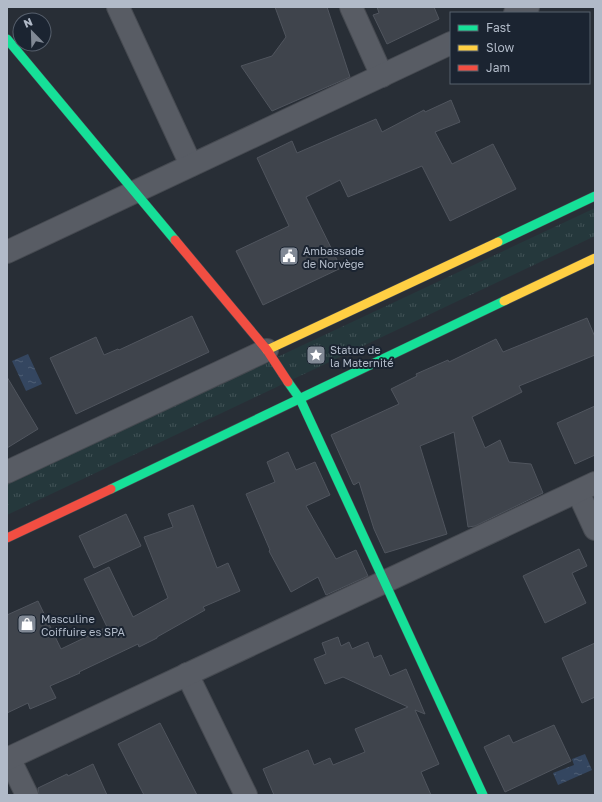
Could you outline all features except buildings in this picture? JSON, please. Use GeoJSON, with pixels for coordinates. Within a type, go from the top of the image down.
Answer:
{"type":"FeatureCollection","features":[{"type":"Feature","properties":{"kind":"street"},"geometry":{"type":"LineString","coordinates":[[118,7],[191,166]]}},
{"type":"Feature","properties":{"kind":"street"},"geometry":{"type":"LineString","coordinates":[[351,7],[382,76]]}},
{"type":"Feature","properties":{"kind":"street"},"geometry":{"type":"LineString","coordinates":[[517,12],[528,7]]}},
{"type":"Feature","properties":{"kind":"street"},"geometry":{"type":"LineString","coordinates":[[7,38],[267,350],[300,399],[483,795]]}},
{"type":"Feature","properties":{"kind":"street"},"geometry":{"type":"LineString","coordinates":[[7,252],[450,43]]}},
{"type":"Feature","properties":{"kind":"street"},"geometry":{"type":"LineString","coordinates":[[7,472],[595,196]]}},
{"type":"Feature","properties":{"kind":"street"},"geometry":{"type":"LineString","coordinates":[[7,538],[595,258]]}},
{"type":"Feature","properties":{"kind":"street"},"geometry":{"type":"LineString","coordinates":[[27,795],[8,758],[586,488],[595,529]]}},
{"type":"Feature","properties":{"kind":"street"},"geometry":{"type":"LineString","coordinates":[[187,674],[246,795]]}},
{"type":"Feature","properties":{"kind":"green space"},"geometry":{"type":"Polygon","coordinates":[[[595,208],[595,236],[7,515],[7,484],[595,208]]]}},
{"type":"Feature","properties":{"kind":"water"},"geometry":{"type":"Polygon","coordinates":[[[28,354],[42,384],[26,391],[12,361],[28,354]]]}},
{"type":"Feature","properties":{"kind":"water"},"geometry":{"type":"Polygon","coordinates":[[[585,754],[592,770],[558,785],[553,773],[574,765],[572,759],[585,754]]]}},
{"type":"Feature","properties":{"kind":"traffic: fast"},"geometry":{"type":"LineString","coordinates":[[7,39],[175,240]]}},
{"type":"Feature","properties":{"kind":"traffic: fast"},"geometry":{"type":"LineString","coordinates":[[498,242],[595,196]]}},
{"type":"Feature","properties":{"kind":"traffic: fast"},"geometry":{"type":"LineString","coordinates":[[111,489],[504,301]]}},
{"type":"Feature","properties":{"kind":"traffic: fast"},"geometry":{"type":"LineString","coordinates":[[288,382],[300,399],[483,795]]}},
{"type":"Feature","properties":{"kind":"traffic: slow"},"geometry":{"type":"LineString","coordinates":[[267,350],[498,242]]}},
{"type":"Feature","properties":{"kind":"traffic: slow"},"geometry":{"type":"LineString","coordinates":[[504,301],[595,258]]}},
{"type":"Feature","properties":{"kind":"traffic: jam"},"geometry":{"type":"LineString","coordinates":[[175,240],[267,350],[288,382]]}},
{"type":"Feature","properties":{"kind":"traffic: jam"},"geometry":{"type":"LineString","coordinates":[[7,538],[111,489]]}},
{"type":"Feature","properties":{"kind":"place","name":"Ambassade de Norvège"},"geometry":{"type":"Point","coordinates":[289,256]}},
{"type":"Feature","properties":{"kind":"place","name":"Statue de la Maternité"},"geometry":{"type":"Point","coordinates":[316,355]}},
{"type":"Feature","properties":{"kind":"place","name":"Masculine Coiffuire es SPA"},"geometry":{"type":"Point","coordinates":[27,624]}}]}
